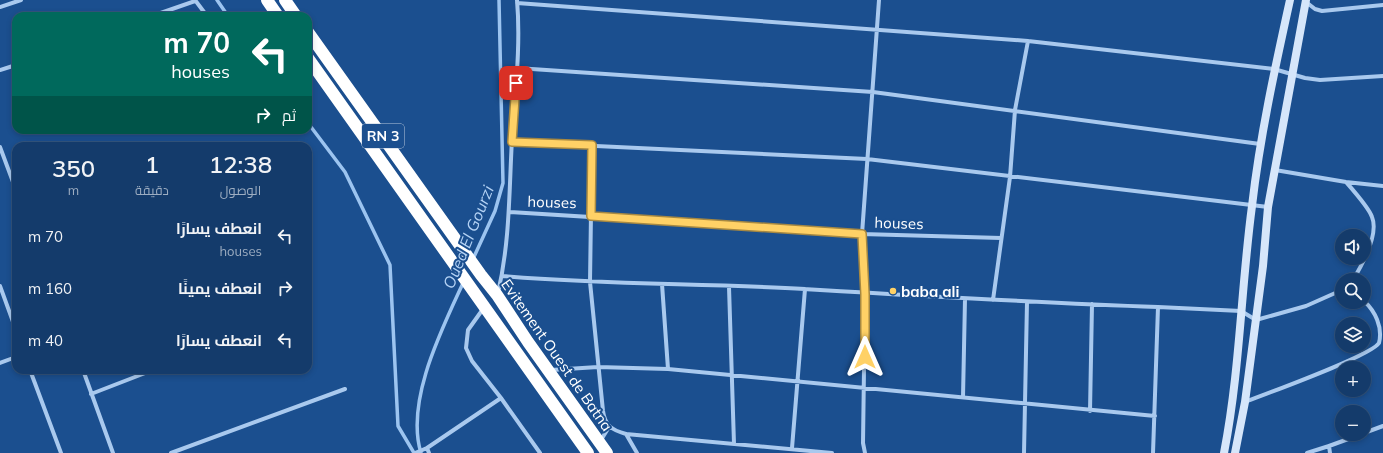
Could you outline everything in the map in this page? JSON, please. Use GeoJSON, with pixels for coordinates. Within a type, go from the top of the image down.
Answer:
{"type":"FeatureCollection","features":[{"type":"Feature","properties":{"kind":"highway"},"geometry":{"type":"LineString","coordinates":[[267,0],[275,12]]}},
{"type":"Feature","properties":{"kind":"highway"},"geometry":{"type":"LineString","coordinates":[[285,0],[293,12]]}},
{"type":"Feature","properties":{"kind":"highway","name":"Evitement Ouest de Batna"},"geometry":{"type":"LineString","coordinates":[[312,38],[481,276],[497,295],[528,342],[607,453]]}},
{"type":"Feature","properties":{"kind":"highway","name":"Evitement Ouest de Batna"},"geometry":{"type":"LineString","coordinates":[[312,64],[588,453]]}},
{"type":"Feature","properties":{"kind":"main road"},"geometry":{"type":"LineString","coordinates":[[1224,453],[1235,384],[1252,207],[1260,144],[1274,70],[1290,0]]}},
{"type":"Feature","properties":{"kind":"main road"},"geometry":{"type":"LineString","coordinates":[[1235,453],[1245,402],[1256,320],[1268,207],[1293,75],[1304,0]]}},
{"type":"Feature","properties":{"kind":"street"},"geometry":{"type":"LineString","coordinates":[[0,7],[21,0]]}},
{"type":"Feature","properties":{"kind":"street"},"geometry":{"type":"LineString","coordinates":[[163,12],[195,0],[204,12]]}},
{"type":"Feature","properties":{"kind":"street"},"geometry":{"type":"LineString","coordinates":[[865,453],[863,444],[865,389],[865,294],[862,234],[878,31],[879,0]]}},
{"type":"Feature","properties":{"kind":"street"},"geometry":{"type":"LineString","coordinates":[[1304,0],[1315,9],[1322,11],[1383,5]]}},
{"type":"Feature","properties":{"kind":"street"},"geometry":{"type":"LineString","coordinates":[[497,295],[502,276],[510,212],[512,142],[517,68],[517,2],[878,31],[1028,41],[1274,70],[1320,80],[1383,76]]}},
{"type":"Feature","properties":{"kind":"street"},"geometry":{"type":"LineString","coordinates":[[993,300],[1000,238],[1010,177],[1016,110],[1028,41]]}},
{"type":"Feature","properties":{"kind":"street"},"geometry":{"type":"LineString","coordinates":[[0,70],[12,66]]}},
{"type":"Feature","properties":{"kind":"street"},"geometry":{"type":"LineString","coordinates":[[517,68],[873,92],[1016,110],[1260,144]]}},
{"type":"Feature","properties":{"kind":"street"},"geometry":{"type":"LineString","coordinates":[[512,142],[867,159],[1252,207],[1268,207]]}},
{"type":"Feature","properties":{"kind":"street"},"geometry":{"type":"LineString","coordinates":[[592,145],[590,282],[604,418],[609,427],[614,431],[626,434],[792,448],[832,453]]}},
{"type":"Feature","properties":{"kind":"street"},"geometry":{"type":"LineString","coordinates":[[0,147],[12,179]]}},
{"type":"Feature","properties":{"kind":"street"},"geometry":{"type":"LineString","coordinates":[[1275,170],[1346,182],[1383,186]]}},
{"type":"Feature","properties":{"kind":"street"},"geometry":{"type":"LineString","coordinates":[[1346,182],[1372,217],[1373,234],[1362,264],[1357,273]]}},
{"type":"Feature","properties":{"kind":"street","name":"houses"},"geometry":{"type":"LineString","coordinates":[[510,212],[862,234],[1000,238]]}},
{"type":"Feature","properties":{"kind":"street"},"geometry":{"type":"LineString","coordinates":[[502,276],[590,282],[805,289],[865,294],[1242,311],[1256,320],[1306,306],[1335,293]]}},
{"type":"Feature","properties":{"kind":"street"},"geometry":{"type":"LineString","coordinates":[[662,284],[668,369]]}},
{"type":"Feature","properties":{"kind":"street"},"geometry":{"type":"LineString","coordinates":[[0,286],[12,319]]}},
{"type":"Feature","properties":{"kind":"street"},"geometry":{"type":"LineString","coordinates":[[729,287],[734,444]]}},
{"type":"Feature","properties":{"kind":"street"},"geometry":{"type":"LineString","coordinates":[[792,448],[805,289]]}},
{"type":"Feature","properties":{"kind":"street"},"geometry":{"type":"LineString","coordinates":[[963,397],[965,299]]}},
{"type":"Feature","properties":{"kind":"street"},"geometry":{"type":"LineString","coordinates":[[1024,453],[1027,302]]}},
{"type":"Feature","properties":{"kind":"street"},"geometry":{"type":"LineString","coordinates":[[1090,411],[1092,304]]}},
{"type":"Feature","properties":{"kind":"street"},"geometry":{"type":"LineString","coordinates":[[484,307],[468,330],[466,348],[472,362],[501,398],[539,453]]}},
{"type":"Feature","properties":{"kind":"street"},"geometry":{"type":"LineString","coordinates":[[1153,453],[1158,307]]}},
{"type":"Feature","properties":{"kind":"street"},"geometry":{"type":"LineString","coordinates":[[1371,307],[1381,323],[1382,336],[1378,345]]}},
{"type":"Feature","properties":{"kind":"street"},"geometry":{"type":"LineString","coordinates":[[1245,402],[1344,363],[1383,342]]}},
{"type":"Feature","properties":{"kind":"street"},"geometry":{"type":"LineString","coordinates":[[0,364],[12,359]]}},
{"type":"Feature","properties":{"kind":"street"},"geometry":{"type":"LineString","coordinates":[[548,370],[598,367],[668,369],[865,389],[963,397],[1090,411],[1155,416]]}},
{"type":"Feature","properties":{"kind":"street"},"geometry":{"type":"LineString","coordinates":[[31,374],[61,453]]}},
{"type":"Feature","properties":{"kind":"street"},"geometry":{"type":"LineString","coordinates":[[84,374],[113,453]]}},
{"type":"Feature","properties":{"kind":"street"},"geometry":{"type":"LineString","coordinates":[[91,394],[143,374]]}},
{"type":"Feature","properties":{"kind":"street"},"geometry":{"type":"LineString","coordinates":[[171,453],[345,388]]}},
{"type":"Feature","properties":{"kind":"street"},"geometry":{"type":"LineString","coordinates":[[415,453],[427,448],[501,398]]}},
{"type":"Feature","properties":{"kind":"street"},"geometry":{"type":"LineString","coordinates":[[1371,431],[1383,426]]}},
{"type":"Feature","properties":{"kind":"street"},"geometry":{"type":"LineString","coordinates":[[599,442],[609,427]]}},
{"type":"Feature","properties":{"kind":"street"},"geometry":{"type":"LineString","coordinates":[[626,434],[637,453]]}},
{"type":"Feature","properties":{"kind":"street"},"geometry":{"type":"LineString","coordinates":[[1307,453],[1343,441]]}},
{"type":"Feature","properties":{"kind":"street"},"geometry":{"type":"LineString","coordinates":[[1329,446],[1330,453]]}},
{"type":"Feature","properties":{"kind":"street"},"geometry":{"type":"LineString","coordinates":[[427,448],[429,453]]}},
{"type":"Feature","properties":{"kind":"waterway"},"geometry":{"type":"LineString","coordinates":[[217,0],[225,12]]}},
{"type":"Feature","properties":{"kind":"waterway","name":"Oued El Gourzi"},"geometry":{"type":"LineString","coordinates":[[473,259],[495,211],[503,183],[499,0]]}},
{"type":"Feature","properties":{"kind":"waterway"},"geometry":{"type":"LineString","coordinates":[[312,128],[345,172],[390,265],[398,426],[414,453]]}},
{"type":"Feature","properties":{"kind":"waterway","name":"Oued El Gourzi"},"geometry":{"type":"LineString","coordinates":[[421,453],[417,433],[418,411],[422,388],[428,366],[437,343],[464,281]]}},
{"type":"Feature","properties":{"kind":"place","name":"baba ali"},"geometry":{"type":"Point","coordinates":[893,291]}},
{"type":"Feature","properties":{"kind":"route"},"geometry":{"type":"LineString","coordinates":[[516,83],[512,142],[592,145],[591,216],[862,234],[865,294],[865,357]]}}]}
